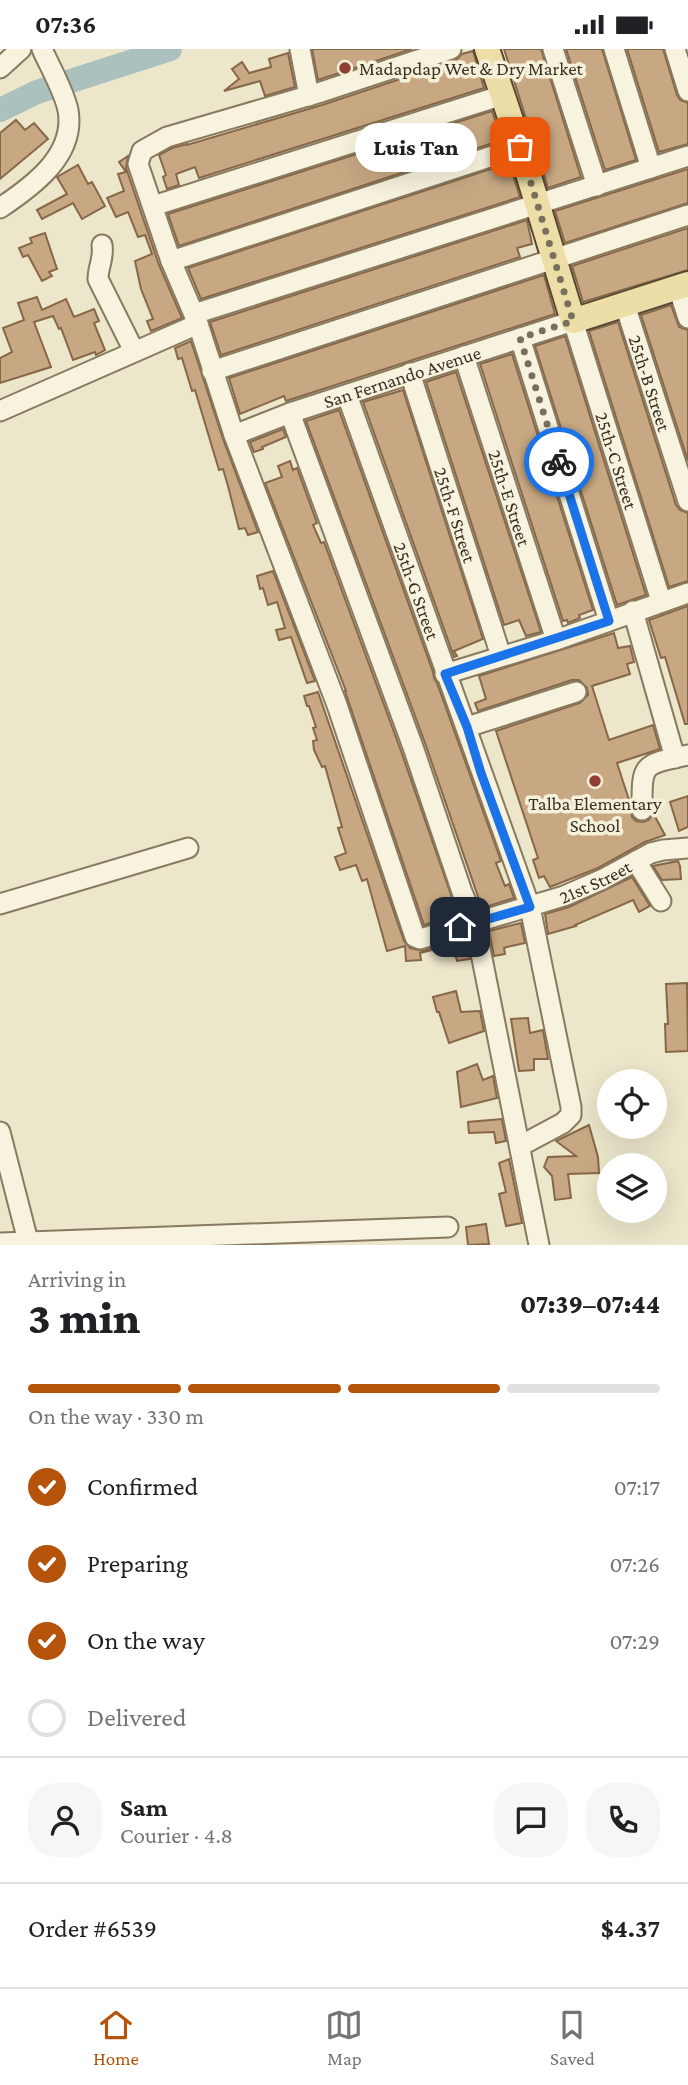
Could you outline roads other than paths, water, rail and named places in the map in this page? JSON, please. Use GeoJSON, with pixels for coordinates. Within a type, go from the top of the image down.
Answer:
{"type":"FeatureCollection","features":[{"type":"Feature","properties":{"kind":"main road"},"geometry":{"type":"LineString","coordinates":[[487,49],[573,321]]}},
{"type":"Feature","properties":{"kind":"main road","name":"San Fernando Avenue"},"geometry":{"type":"LineString","coordinates":[[573,321],[683,285]]}},
{"type":"Feature","properties":{"kind":"street"},"geometry":{"type":"LineString","coordinates":[[0,68],[21,49]]}},
{"type":"Feature","properties":{"kind":"street"},"geometry":{"type":"LineString","coordinates":[[300,49],[309,96]]}},
{"type":"Feature","properties":{"kind":"street"},"geometry":{"type":"LineString","coordinates":[[234,435],[196,319],[171,261],[138,164],[139,156],[148,147],[167,137],[309,96],[451,49]]}},
{"type":"Feature","properties":{"kind":"street"},"geometry":{"type":"LineString","coordinates":[[553,49],[597,186]]}},
{"type":"Feature","properties":{"kind":"street"},"geometry":{"type":"LineString","coordinates":[[614,49],[651,168]]}},
{"type":"Feature","properties":{"kind":"street"},"geometry":{"type":"LineString","coordinates":[[675,49],[688,91]]}},
{"type":"Feature","properties":{"kind":"street"},"geometry":{"type":"LineString","coordinates":[[0,208],[26,190],[45,172],[68,139],[67,109],[45,56]]}},
{"type":"Feature","properties":{"kind":"street"},"geometry":{"type":"LineString","coordinates":[[153,206],[503,95]]}},
{"type":"Feature","properties":{"kind":"street"},"geometry":{"type":"LineString","coordinates":[[171,261],[520,147]]}},
{"type":"Feature","properties":{"kind":"street"},"geometry":{"type":"LineString","coordinates":[[0,411],[134,351],[196,319],[688,156]]}},
{"type":"Feature","properties":{"kind":"street"},"geometry":{"type":"LineString","coordinates":[[212,371],[688,215]]}},
{"type":"Feature","properties":{"kind":"street"},"geometry":{"type":"LineString","coordinates":[[102,245],[102,263],[97,279],[134,351]]}},
{"type":"Feature","properties":{"kind":"street"},"geometry":{"type":"LineString","coordinates":[[683,285],[688,319]]}},
{"type":"Feature","properties":{"kind":"street","name":"25th-B Street"},"geometry":{"type":"LineString","coordinates":[[625,305],[688,501]]}},
{"type":"Feature","properties":{"kind":"street","name":"San Fernando Avenue"},"geometry":{"type":"LineString","coordinates":[[234,435],[290,413],[573,321]]}},
{"type":"Feature","properties":{"kind":"street","name":"25th-C Street"},"geometry":{"type":"LineString","coordinates":[[573,321],[660,601]]}},
{"type":"Feature","properties":{"kind":"street"},"geometry":{"type":"LineString","coordinates":[[520,338],[609,621]]}},
{"type":"Feature","properties":{"kind":"street","name":"25th-E Street"},"geometry":{"type":"LineString","coordinates":[[464,356],[556,640]]}},
{"type":"Feature","properties":{"kind":"street","name":"25th-F Street"},"geometry":{"type":"LineString","coordinates":[[410,373],[501,656]]}},
{"type":"Feature","properties":{"kind":"street","name":"25th-G Street"},"geometry":{"type":"LineString","coordinates":[[347,395],[530,907],[571,1107],[570,1115],[563,1123],[520,1146]]}},
{"type":"Feature","properties":{"kind":"street"},"geometry":{"type":"LineString","coordinates":[[290,413],[475,923],[539,1245]]}},
{"type":"Feature","properties":{"kind":"street","name":"21st Street"},"geometry":{"type":"LineString","coordinates":[[234,435],[337,705],[415,937],[420,939],[564,896],[663,850],[688,848]]}},
{"type":"Feature","properties":{"kind":"street"},"geometry":{"type":"LineString","coordinates":[[445,674],[556,640],[688,593]]}},
{"type":"Feature","properties":{"kind":"street"},"geometry":{"type":"LineString","coordinates":[[633,611],[681,756],[648,767],[642,777],[642,810]]}},
{"type":"Feature","properties":{"kind":"street"},"geometry":{"type":"LineString","coordinates":[[467,727],[576,692]]}},
{"type":"Feature","properties":{"kind":"street"},"geometry":{"type":"LineString","coordinates":[[0,904],[188,849]]}},
{"type":"Feature","properties":{"kind":"street"},"geometry":{"type":"LineString","coordinates":[[636,861],[661,901]]}},
{"type":"Feature","properties":{"kind":"street"},"geometry":{"type":"LineString","coordinates":[[0,1132],[29,1244]]}},
{"type":"Feature","properties":{"kind":"street"},"geometry":{"type":"LineString","coordinates":[[0,1243],[448,1227]]}},
{"type":"Feature","properties":{"kind":"waterway"},"geometry":{"type":"LineString","coordinates":[[0,110],[37,92],[170,49]]}},
{"type":"Feature","properties":{"kind":"place","name":"Madapdap Wet & Dry Market"},"geometry":{"type":"Point","coordinates":[345,68]}},
{"type":"Feature","properties":{"kind":"place","name":"Luis Tan"},"geometry":{"type":"Point","coordinates":[520,147]}},
{"type":"Feature","properties":{"kind":"place","name":"Talba Elementary School"},"geometry":{"type":"Point","coordinates":[595,781]}}]}
